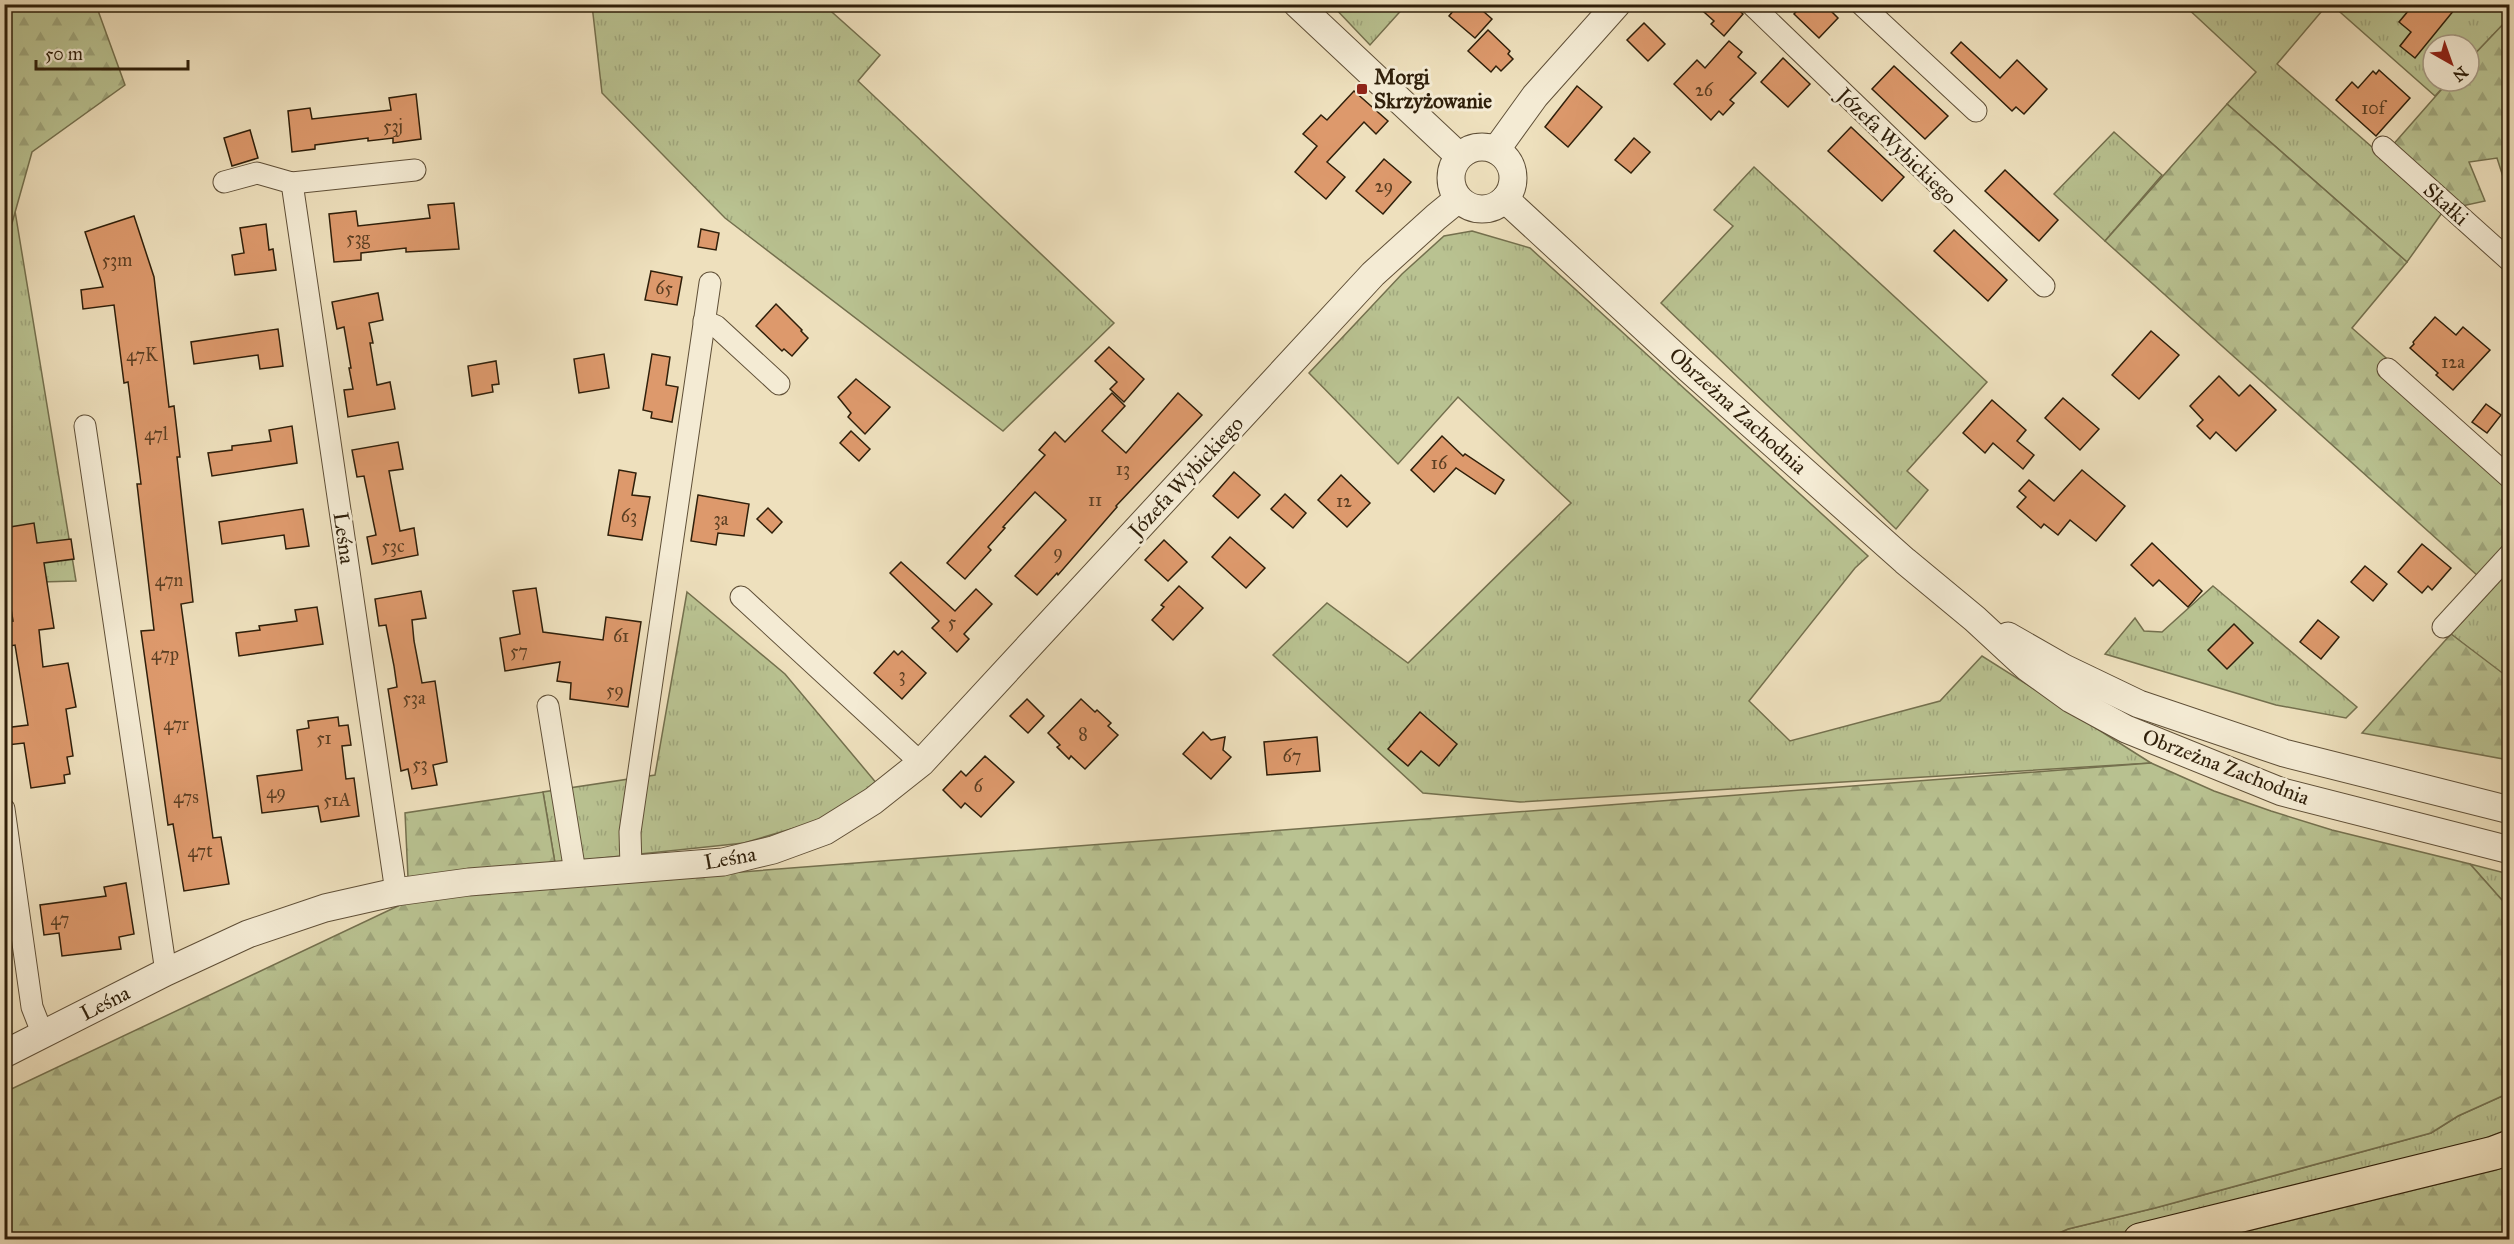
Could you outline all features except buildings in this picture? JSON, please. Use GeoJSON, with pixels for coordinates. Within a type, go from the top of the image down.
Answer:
{"type":"FeatureCollection","features":[{"type":"Feature","properties":{"kind":"highway"},"geometry":{"type":"LineString","coordinates":[[2140,1239],[2494,1153],[2510,1147]]}},
{"type":"Feature","properties":{"kind":"street"},"geometry":{"type":"LineString","coordinates":[[1297,4],[1460,156]]}},
{"type":"Feature","properties":{"kind":"street"},"geometry":{"type":"LineString","coordinates":[[1496,150],[1535,96],[1617,4]]}},
{"type":"Feature","properties":{"kind":"street","name":"Józefa Wybickiego"},"geometry":{"type":"LineString","coordinates":[[1751,4],[2044,286]]}},
{"type":"Feature","properties":{"kind":"street"},"geometry":{"type":"LineString","coordinates":[[1861,4],[1976,111]]}},
{"type":"Feature","properties":{"kind":"street"},"geometry":{"type":"LineString","coordinates":[[1483,147],[1496,150],[1507,159],[1513,172],[1512,187],[1505,199],[1495,207],[1482,210],[1469,207],[1458,199],[1452,189],[1450,177],[1452,166],[1470,149],[1483,147]]}},
{"type":"Feature","properties":{"kind":"street","name":"Skałki"},"geometry":{"type":"LineString","coordinates":[[2383,147],[2510,261]]}},
{"type":"Feature","properties":{"kind":"street"},"geometry":{"type":"LineString","coordinates":[[224,182],[257,173],[292,183],[415,170]]}},
{"type":"Feature","properties":{"kind":"street","name":"Leśna"},"geometry":{"type":"LineString","coordinates":[[292,183],[396,892]]}},
{"type":"Feature","properties":{"kind":"street","name":"Józefa Wybickiego"},"geometry":{"type":"LineString","coordinates":[[825,831],[873,801],[921,763],[1373,274],[1436,216],[1458,199]]}},
{"type":"Feature","properties":{"kind":"street","name":"Obrzeżna Zachodnia"},"geometry":{"type":"LineString","coordinates":[[1505,199],[1715,392],[1905,561],[1975,619],[2028,669],[2071,699],[2126,729],[2282,792],[2510,850]]}},
{"type":"Feature","properties":{"kind":"street"},"geometry":{"type":"LineString","coordinates":[[631,868],[630,832],[710,283]]}},
{"type":"Feature","properties":{"kind":"street"},"geometry":{"type":"LineString","coordinates":[[704,321],[716,326],[779,384]]}},
{"type":"Feature","properties":{"kind":"street"},"geometry":{"type":"LineString","coordinates":[[2388,369],[2510,478]]}},
{"type":"Feature","properties":{"kind":"street"},"geometry":{"type":"LineString","coordinates":[[85,426],[166,972]]}},
{"type":"Feature","properties":{"kind":"street"},"geometry":{"type":"LineString","coordinates":[[2443,627],[2510,555]]}},
{"type":"Feature","properties":{"kind":"street"},"geometry":{"type":"LineString","coordinates":[[741,597],[921,763]]}},
{"type":"Feature","properties":{"kind":"street","name":"Obrzeżna Zachodnia"},"geometry":{"type":"LineString","coordinates":[[1975,619],[2064,668],[2139,704],[2283,753],[2510,810]]}},
{"type":"Feature","properties":{"kind":"street"},"geometry":{"type":"LineString","coordinates":[[548,706],[575,872]]}},
{"type":"Feature","properties":{"kind":"street"},"geometry":{"type":"LineString","coordinates":[[4,809],[32,1007],[43,1035]]}},
{"type":"Feature","properties":{"kind":"street","name":"Leśna"},"geometry":{"type":"LineString","coordinates":[[4,1054],[166,972],[248,934],[325,908],[396,892],[469,882],[723,862],[773,850],[825,831]]}},
{"type":"Feature","properties":{"kind":"green space"},"geometry":{"type":"Polygon","coordinates":[[[5,4],[96,5],[125,85],[32,152],[5,248],[5,4]]]}},
{"type":"Feature","properties":{"kind":"green space"},"geometry":{"type":"Polygon","coordinates":[[[592,5],[824,5],[880,55],[858,81],[1114,323],[1003,431],[725,218],[602,93],[592,5]]]}},
{"type":"Feature","properties":{"kind":"green space"},"geometry":{"type":"Polygon","coordinates":[[[1332,5],[1406,5],[1370,45],[1332,5]]]}},
{"type":"Feature","properties":{"kind":"green space"},"geometry":{"type":"Polygon","coordinates":[[[2184,5],[2327,5],[2277,64],[2444,210],[2407,262],[2227,104],[2256,72],[2184,5]]]}},
{"type":"Feature","properties":{"kind":"green space"},"geometry":{"type":"Polygon","coordinates":[[[2332,5],[2509,5],[2509,18],[2481,47],[2481,33],[2421,33],[2421,84],[2332,5]]]}},
{"type":"Feature","properties":{"kind":"green space"},"geometry":{"type":"Polygon","coordinates":[[[2509,18],[2509,184],[2506,186],[2497,158],[2469,162],[2485,201],[2444,210],[2391,147],[2438,93],[2481,93],[2481,47],[2509,18]]]}},
{"type":"Feature","properties":{"kind":"green space"},"geometry":{"type":"Polygon","coordinates":[[[2227,104],[2407,262],[2352,328],[2509,466],[2509,541],[2478,576],[2105,241],[2227,104]]]}},
{"type":"Feature","properties":{"kind":"green space"},"geometry":{"type":"Polygon","coordinates":[[[2114,132],[2162,175],[2105,241],[2054,194],[2114,132]]]}},
{"type":"Feature","properties":{"kind":"green space"},"geometry":{"type":"Polygon","coordinates":[[[1754,167],[1987,382],[1907,471],[1928,490],[1896,529],[1661,303],[1733,226],[1714,210],[1754,167]]]}},
{"type":"Feature","properties":{"kind":"green space"},"geometry":{"type":"Polygon","coordinates":[[[15,211],[76,581],[5,583],[4,248],[15,211]]]}},
{"type":"Feature","properties":{"kind":"green space"},"geometry":{"type":"Polygon","coordinates":[[[1472,231],[1530,248],[1868,556],[1855,568],[1749,701],[1790,741],[1940,701],[1982,656],[2151,763],[1520,802],[1423,793],[1273,655],[1327,603],[1408,663],[1571,503],[1458,397],[1398,464],[1309,373],[1402,274],[1444,236],[1472,231]]]}},
{"type":"Feature","properties":{"kind":"green space"},"geometry":{"type":"Polygon","coordinates":[[[2509,571],[2509,678],[2508,679],[2451,634],[2509,571]]]}},
{"type":"Feature","properties":{"kind":"green space"},"geometry":{"type":"Polygon","coordinates":[[[2213,586],[2357,707],[2346,718],[2276,705],[2105,654],[2135,618],[2144,631],[2162,632],[2213,586]]]}},
{"type":"Feature","properties":{"kind":"green space"},"geometry":{"type":"Polygon","coordinates":[[[687,592],[785,674],[878,785],[818,821],[744,843],[555,863],[543,792],[655,775],[687,592]]]}},
{"type":"Feature","properties":{"kind":"green space"},"geometry":{"type":"Polygon","coordinates":[[[2451,634],[2509,678],[2509,760],[2362,733],[2451,634]]]}},
{"type":"Feature","properties":{"kind":"green space"},"geometry":{"type":"Polygon","coordinates":[[[2151,763],[2214,791],[2271,811],[2332,830],[2470,864],[2509,908],[2509,1093],[2458,1116],[2431,1133],[2155,1208],[2068,1229],[2045,1239],[5,1240],[5,1092],[417,897],[2151,763]]]}},
{"type":"Feature","properties":{"kind":"green space"},"geometry":{"type":"Polygon","coordinates":[[[543,792],[555,863],[408,878],[405,813],[543,792]]]}},
{"type":"Feature","properties":{"kind":"green space"},"geometry":{"type":"Polygon","coordinates":[[[2470,864],[2509,874],[2509,908],[2470,864]]]}},
{"type":"Feature","properties":{"kind":"green space"},"geometry":{"type":"Polygon","coordinates":[[[2509,1093],[2509,1129],[2473,1143],[2102,1239],[2045,1240],[2068,1229],[2155,1208],[2431,1133],[2458,1116],[2509,1093]]]}},
{"type":"Feature","properties":{"kind":"green space"},"geometry":{"type":"Polygon","coordinates":[[[2509,1164],[2509,1239],[2211,1240],[2496,1170],[2509,1164]]]}},
{"type":"Feature","properties":{"kind":"place","name":"Morgi Skrzyżowanie"},"geometry":{"type":"Point","coordinates":[1362,89]}}]}
